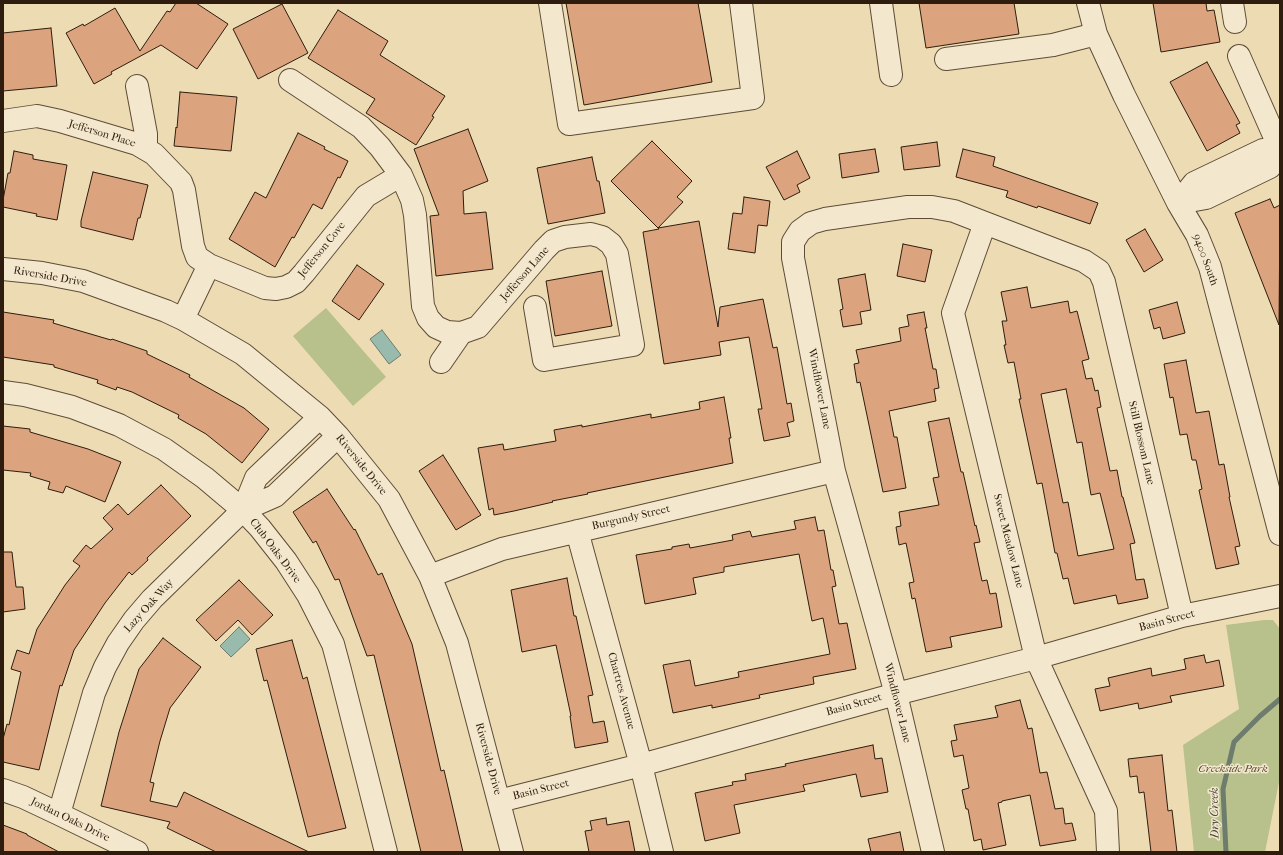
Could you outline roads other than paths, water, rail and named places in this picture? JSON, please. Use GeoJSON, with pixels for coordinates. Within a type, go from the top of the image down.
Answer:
{"type":"FeatureCollection","features":[{"type":"Feature","properties":{"kind":"street"},"geometry":{"type":"LineString","coordinates":[[550,3],[569,124],[753,98],[741,3]]}},
{"type":"Feature","properties":{"kind":"street"},"geometry":{"type":"LineString","coordinates":[[881,3],[891,75]]}},
{"type":"Feature","properties":{"kind":"street","name":"9400 South"},"geometry":{"type":"LineString","coordinates":[[1088,3],[1096,34],[1124,95],[1178,203],[1197,235],[1210,267],[1280,534]]}},
{"type":"Feature","properties":{"kind":"street"},"geometry":{"type":"LineString","coordinates":[[946,59],[1053,45],[1096,34]]}},
{"type":"Feature","properties":{"kind":"street"},"geometry":{"type":"LineString","coordinates":[[1239,56],[1280,149]]}},
{"type":"Feature","properties":{"kind":"street"},"geometry":{"type":"LineString","coordinates":[[290,80],[361,127],[380,147],[401,175],[412,200],[415,215],[423,306],[428,318],[436,327],[447,332],[461,333]]}},
{"type":"Feature","properties":{"kind":"street"},"geometry":{"type":"LineString","coordinates":[[137,86],[146,134],[146,149]]}},
{"type":"Feature","properties":{"kind":"street","name":"Jefferson Place"},"geometry":{"type":"LineString","coordinates":[[3,121],[37,116],[60,121],[137,144],[154,154],[181,182],[184,190],[193,246],[197,257],[209,265]]}},
{"type":"Feature","properties":{"kind":"street"},"geometry":{"type":"LineString","coordinates":[[1178,203],[1206,198],[1270,167],[1280,153]]}},
{"type":"Feature","properties":{"kind":"street","name":"Jefferson Cove"},"geometry":{"type":"LineString","coordinates":[[209,265],[265,288],[276,289],[286,287],[296,282],[304,273],[366,196],[401,175]]}},
{"type":"Feature","properties":{"kind":"street","name":"Windflower Lane"},"geometry":{"type":"LineString","coordinates":[[933,852],[896,694],[834,471],[793,258],[794,242],[800,231],[811,223],[818,221],[908,206],[932,207],[954,211],[985,222],[1084,262],[1099,271]]}},
{"type":"Feature","properties":{"kind":"street","name":"Sweet Meadow Lane"},"geometry":{"type":"LineString","coordinates":[[985,222],[953,313],[1036,658],[1106,811],[1108,852]]}},
{"type":"Feature","properties":{"kind":"street","name":"Jefferson Lane"},"geometry":{"type":"LineString","coordinates":[[461,333],[478,327],[553,241],[565,237],[591,234],[602,237],[611,244],[617,254],[633,345],[544,360],[535,307]]}},
{"type":"Feature","properties":{"kind":"street"},"geometry":{"type":"LineString","coordinates":[[182,318],[209,265]]}},
{"type":"Feature","properties":{"kind":"street","name":"Riverside Drive"},"geometry":{"type":"LineString","coordinates":[[3,269],[42,273],[83,281],[182,318],[243,354],[320,416],[338,436],[388,499],[430,576],[457,643],[512,852]]}},
{"type":"Feature","properties":{"kind":"street","name":"Still Blossom Lane"},"geometry":{"type":"LineString","coordinates":[[1099,271],[1104,282],[1182,616]]}},
{"type":"Feature","properties":{"kind":"street"},"geometry":{"type":"LineString","coordinates":[[441,362],[461,333]]}},
{"type":"Feature","properties":{"kind":"street","name":"Club Oaks Drive"},"geometry":{"type":"LineString","coordinates":[[3,392],[25,395],[72,407],[119,425],[164,449],[205,478],[243,510],[260,528],[286,561],[308,595],[333,644],[386,852]]}},
{"type":"Feature","properties":{"kind":"street","name":"Lazy Oak Way"},"geometry":{"type":"LineString","coordinates":[[243,510],[256,478],[320,416]]}},
{"type":"Feature","properties":{"kind":"street","name":"Lazy Oak Way"},"geometry":{"type":"LineString","coordinates":[[59,814],[94,693],[105,667],[118,643],[134,620],[152,599],[243,510],[275,496],[338,436]]}},
{"type":"Feature","properties":{"kind":"street","name":"Burgundy Street"},"geometry":{"type":"LineString","coordinates":[[430,576],[502,549],[834,471]]}},
{"type":"Feature","properties":{"kind":"street","name":"Chartres Avenue"},"geometry":{"type":"LineString","coordinates":[[577,531],[641,765],[662,852]]}},
{"type":"Feature","properties":{"kind":"street","name":"Basin Street"},"geometry":{"type":"LineString","coordinates":[[499,801],[641,765],[896,694],[1036,658],[1182,616],[1280,596]]}},
{"type":"Feature","properties":{"kind":"street","name":"Jordan Oaks Drive"},"geometry":{"type":"LineString","coordinates":[[3,790],[59,814],[137,852]]}},
{"type":"Feature","properties":{"kind":"waterway","name":"Dry Creek"},"geometry":{"type":"LineString","coordinates":[[1226,852],[1223,789],[1234,742],[1260,716],[1280,699]]}},
{"type":"Feature","properties":{"kind":"park label","name":"Creekside Park"},"geometry":{"type":"Point","coordinates":[1233,769]}}]}
